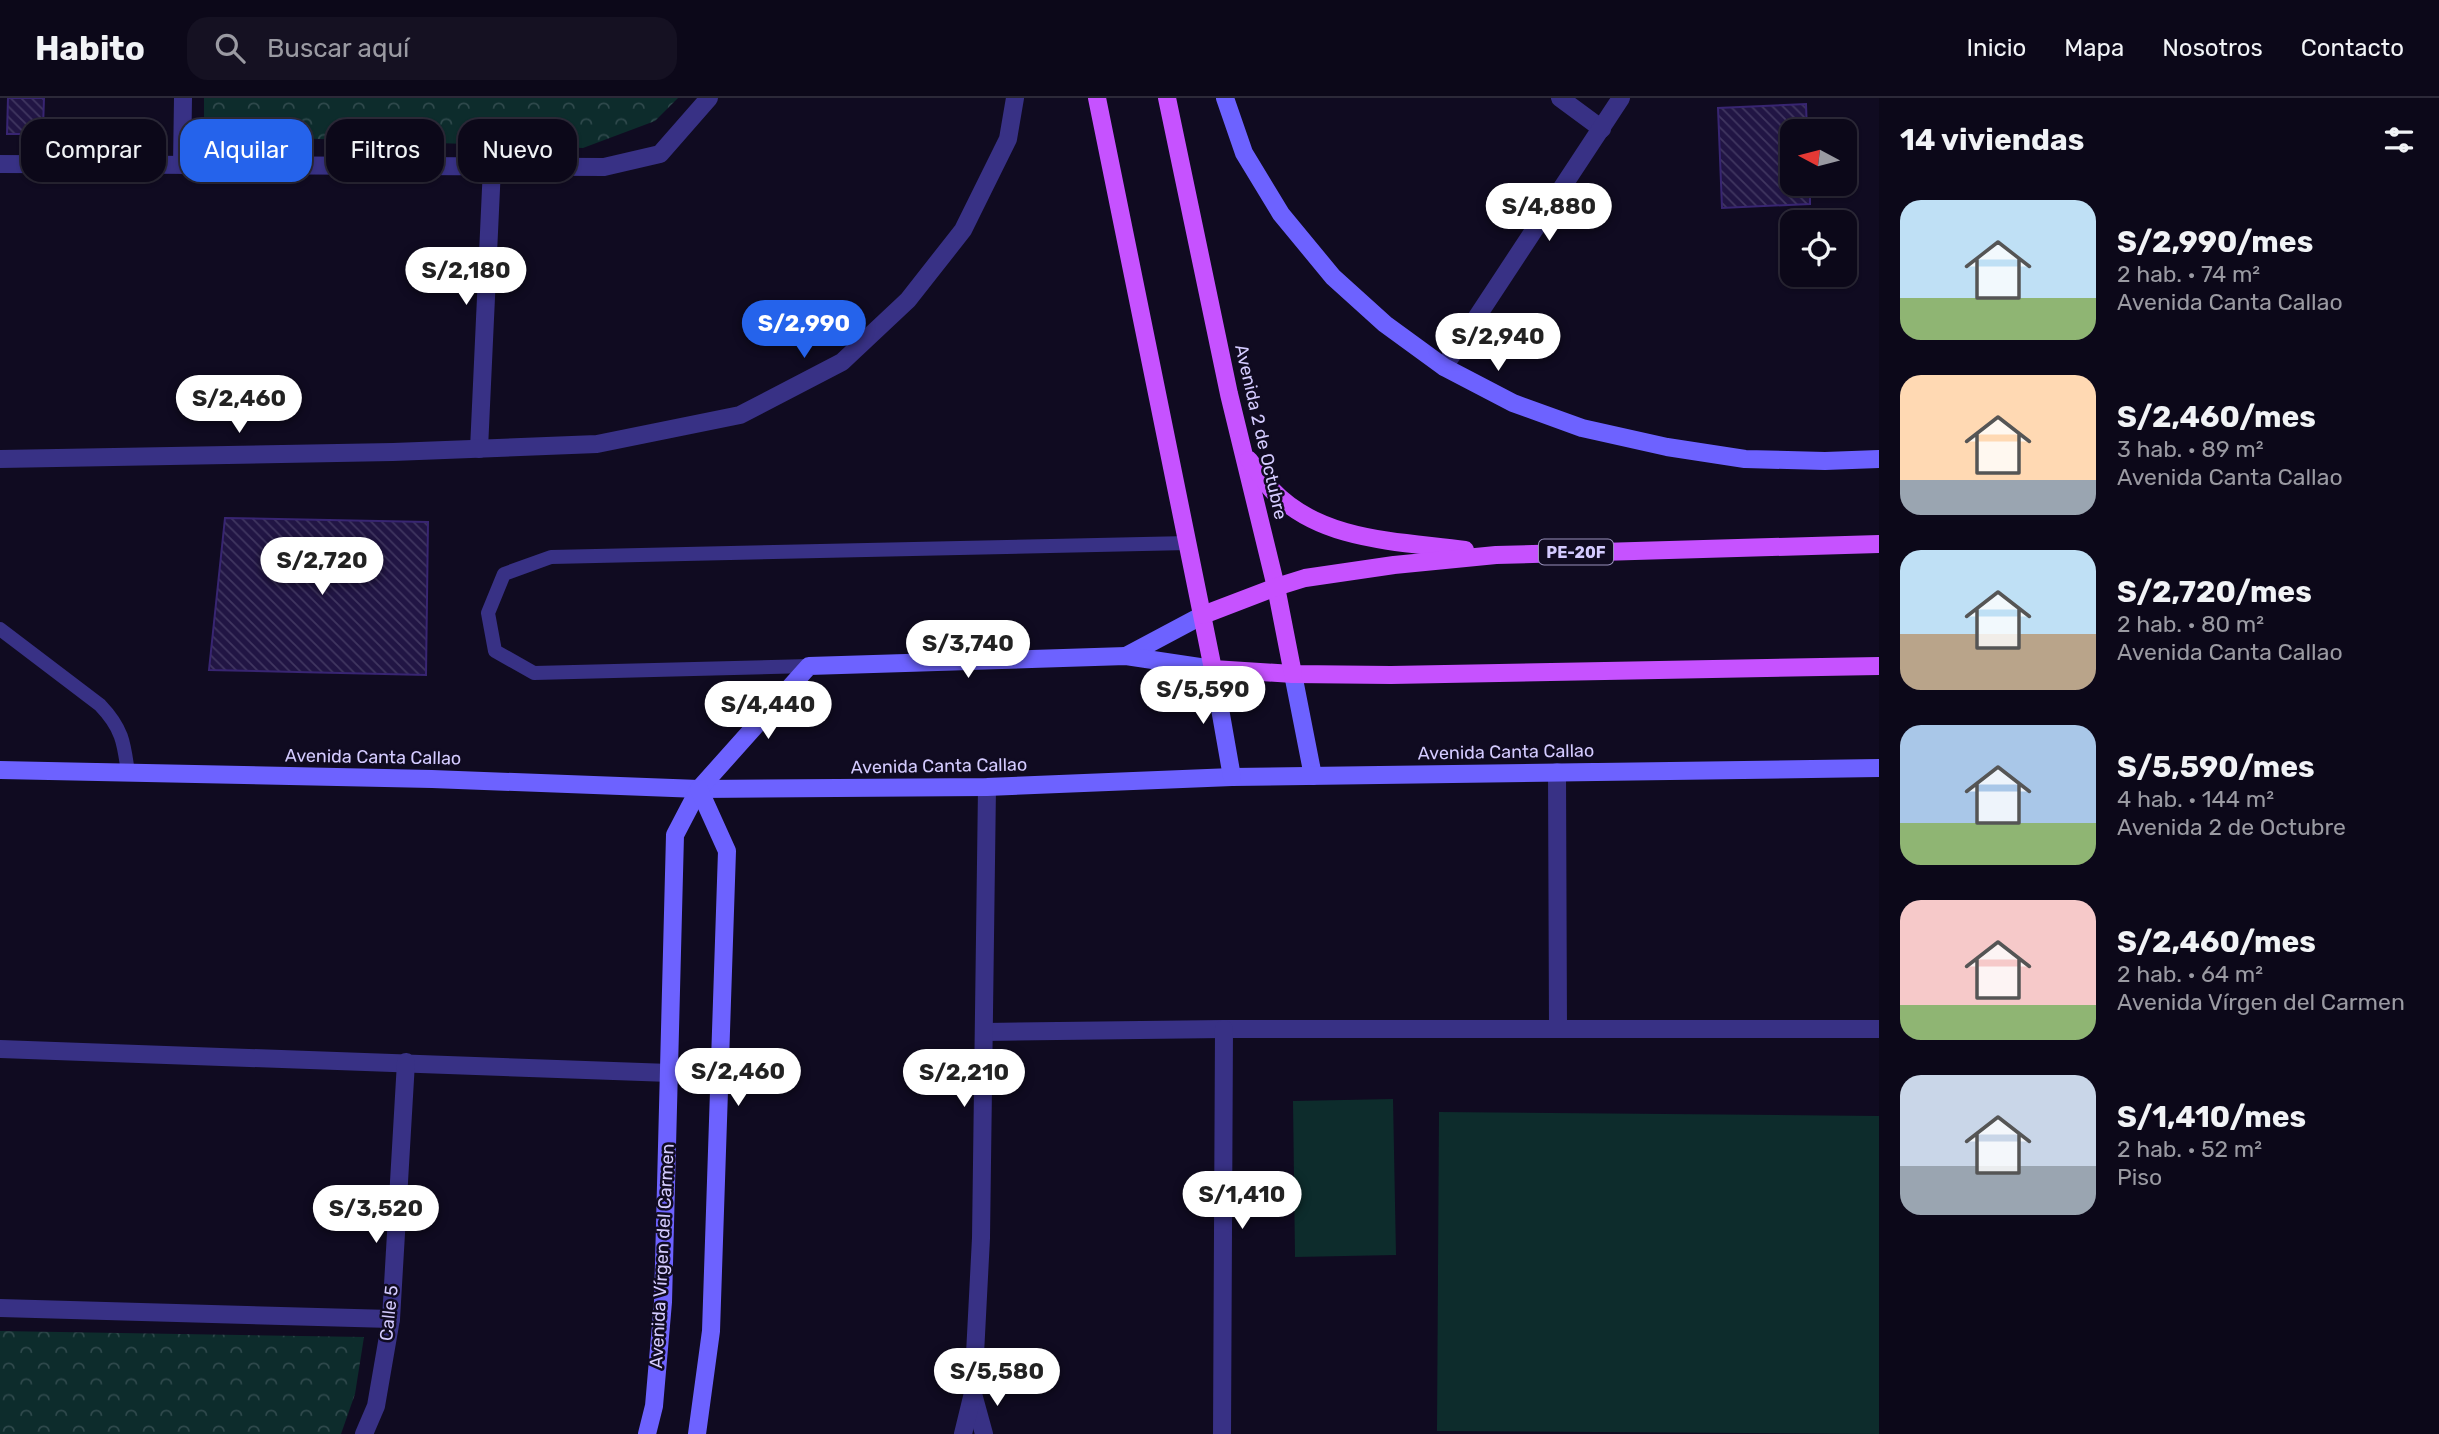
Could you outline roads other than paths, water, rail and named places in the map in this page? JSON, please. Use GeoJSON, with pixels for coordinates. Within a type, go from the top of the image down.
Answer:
{"type":"FeatureCollection","features":[{"type":"Feature","properties":{"kind":"main road"},"geometry":{"type":"LineString","coordinates":[[1097,98],[1213,668]]}},
{"type":"Feature","properties":{"kind":"main road","name":"Avenida 2 de Octubre"},"geometry":{"type":"LineString","coordinates":[[1167,98],[1228,394],[1276,587],[1293,674]]}},
{"type":"Feature","properties":{"kind":"main road"},"geometry":{"type":"LineString","coordinates":[[1245,455],[1273,492],[1311,519],[1349,535],[1496,555]]}},
{"type":"Feature","properties":{"kind":"main road","name":"PE-20F"},"geometry":{"type":"LineString","coordinates":[[1203,615],[1276,587],[1339,572],[1496,555],[1879,544]]}},
{"type":"Feature","properties":{"kind":"main road","name":"PE-20F"},"geometry":{"type":"LineString","coordinates":[[1213,668],[1293,674],[1485,674],[1879,666]]}},
{"type":"Feature","properties":{"kind":"street"},"geometry":{"type":"LineString","coordinates":[[183,98],[183,119]]}},
{"type":"Feature","properties":{"kind":"street"},"geometry":{"type":"LineString","coordinates":[[577,167],[604,167],[660,154],[709,98]]}},
{"type":"Feature","properties":{"kind":"street"},"geometry":{"type":"LineString","coordinates":[[0,459],[597,444],[740,415],[842,362],[908,300],[963,230],[1008,139],[1015,98]]}},
{"type":"Feature","properties":{"kind":"street"},"geometry":{"type":"LineString","coordinates":[[1225,98],[1244,153],[1281,214],[1334,277],[1385,324],[1444,367],[1513,403],[1582,428],[1667,447],[1745,458],[1825,461],[1879,459]]}},
{"type":"Feature","properties":{"kind":"street"},"geometry":{"type":"LineString","coordinates":[[1560,98],[1602,129]]}},
{"type":"Feature","properties":{"kind":"street"},"geometry":{"type":"LineString","coordinates":[[1444,367],[1621,98]]}},
{"type":"Feature","properties":{"kind":"street"},"geometry":{"type":"LineString","coordinates":[[0,164],[180,165]]}},
{"type":"Feature","properties":{"kind":"street"},"geometry":{"type":"LineString","coordinates":[[312,166],[458,167]]}},
{"type":"Feature","properties":{"kind":"street"},"geometry":{"type":"LineString","coordinates":[[479,449],[491,182]]}},
{"type":"Feature","properties":{"kind":"street","name":"PE-20F"},"geometry":{"type":"LineString","coordinates":[[1126,656],[1203,615]]}},
{"type":"Feature","properties":{"kind":"street","name":"PE-20F"},"geometry":{"type":"LineString","coordinates":[[809,666],[1126,656],[1213,668]]}},
{"type":"Feature","properties":{"kind":"street","name":"Avenida Vírgen del Carmen"},"geometry":{"type":"LineString","coordinates":[[646,1434],[654,1406],[663,1303],[675,835],[699,789],[809,666]]}},
{"type":"Feature","properties":{"kind":"street"},"geometry":{"type":"LineString","coordinates":[[1213,668],[1232,777]]}},
{"type":"Feature","properties":{"kind":"street","name":"Avenida 2 de Octubre"},"geometry":{"type":"LineString","coordinates":[[1293,674],[1313,776]]}},
{"type":"Feature","properties":{"kind":"street","name":"Avenida Canta Callao"},"geometry":{"type":"LineString","coordinates":[[0,769],[432,779],[699,789],[987,787],[1232,777],[1879,768]]}},
{"type":"Feature","properties":{"kind":"street"},"geometry":{"type":"LineString","coordinates":[[1557,772],[1558,1028]]}},
{"type":"Feature","properties":{"kind":"street"},"geometry":{"type":"LineString","coordinates":[[962,1434],[973,1393],[981,1238],[987,787]]}},
{"type":"Feature","properties":{"kind":"street"},"geometry":{"type":"LineString","coordinates":[[697,1434],[711,1331],[727,851],[699,789]]}},
{"type":"Feature","properties":{"kind":"street"},"geometry":{"type":"LineString","coordinates":[[1222,1434],[1223,1029]]}},
{"type":"Feature","properties":{"kind":"street"},"geometry":{"type":"LineString","coordinates":[[985,1032],[1223,1029],[1879,1029]]}},
{"type":"Feature","properties":{"kind":"street"},"geometry":{"type":"LineString","coordinates":[[0,1049],[670,1073]]}},
{"type":"Feature","properties":{"kind":"street","name":"Calle 5"},"geometry":{"type":"LineString","coordinates":[[364,1434],[376,1406],[391,1319],[406,1062]]}},
{"type":"Feature","properties":{"kind":"street"},"geometry":{"type":"LineString","coordinates":[[0,1308],[391,1319]]}},
{"type":"Feature","properties":{"kind":"street"},"geometry":{"type":"LineString","coordinates":[[973,1393],[984,1434]]}},
{"type":"Feature","properties":{"kind":"lane"},"geometry":{"type":"LineString","coordinates":[[809,666],[534,673],[495,651],[488,613],[504,574],[551,557],[1189,543]]}},
{"type":"Feature","properties":{"kind":"lane"},"geometry":{"type":"LineString","coordinates":[[0,629],[100,705],[111,717],[119,728],[124,743],[128,772]]}}]}
